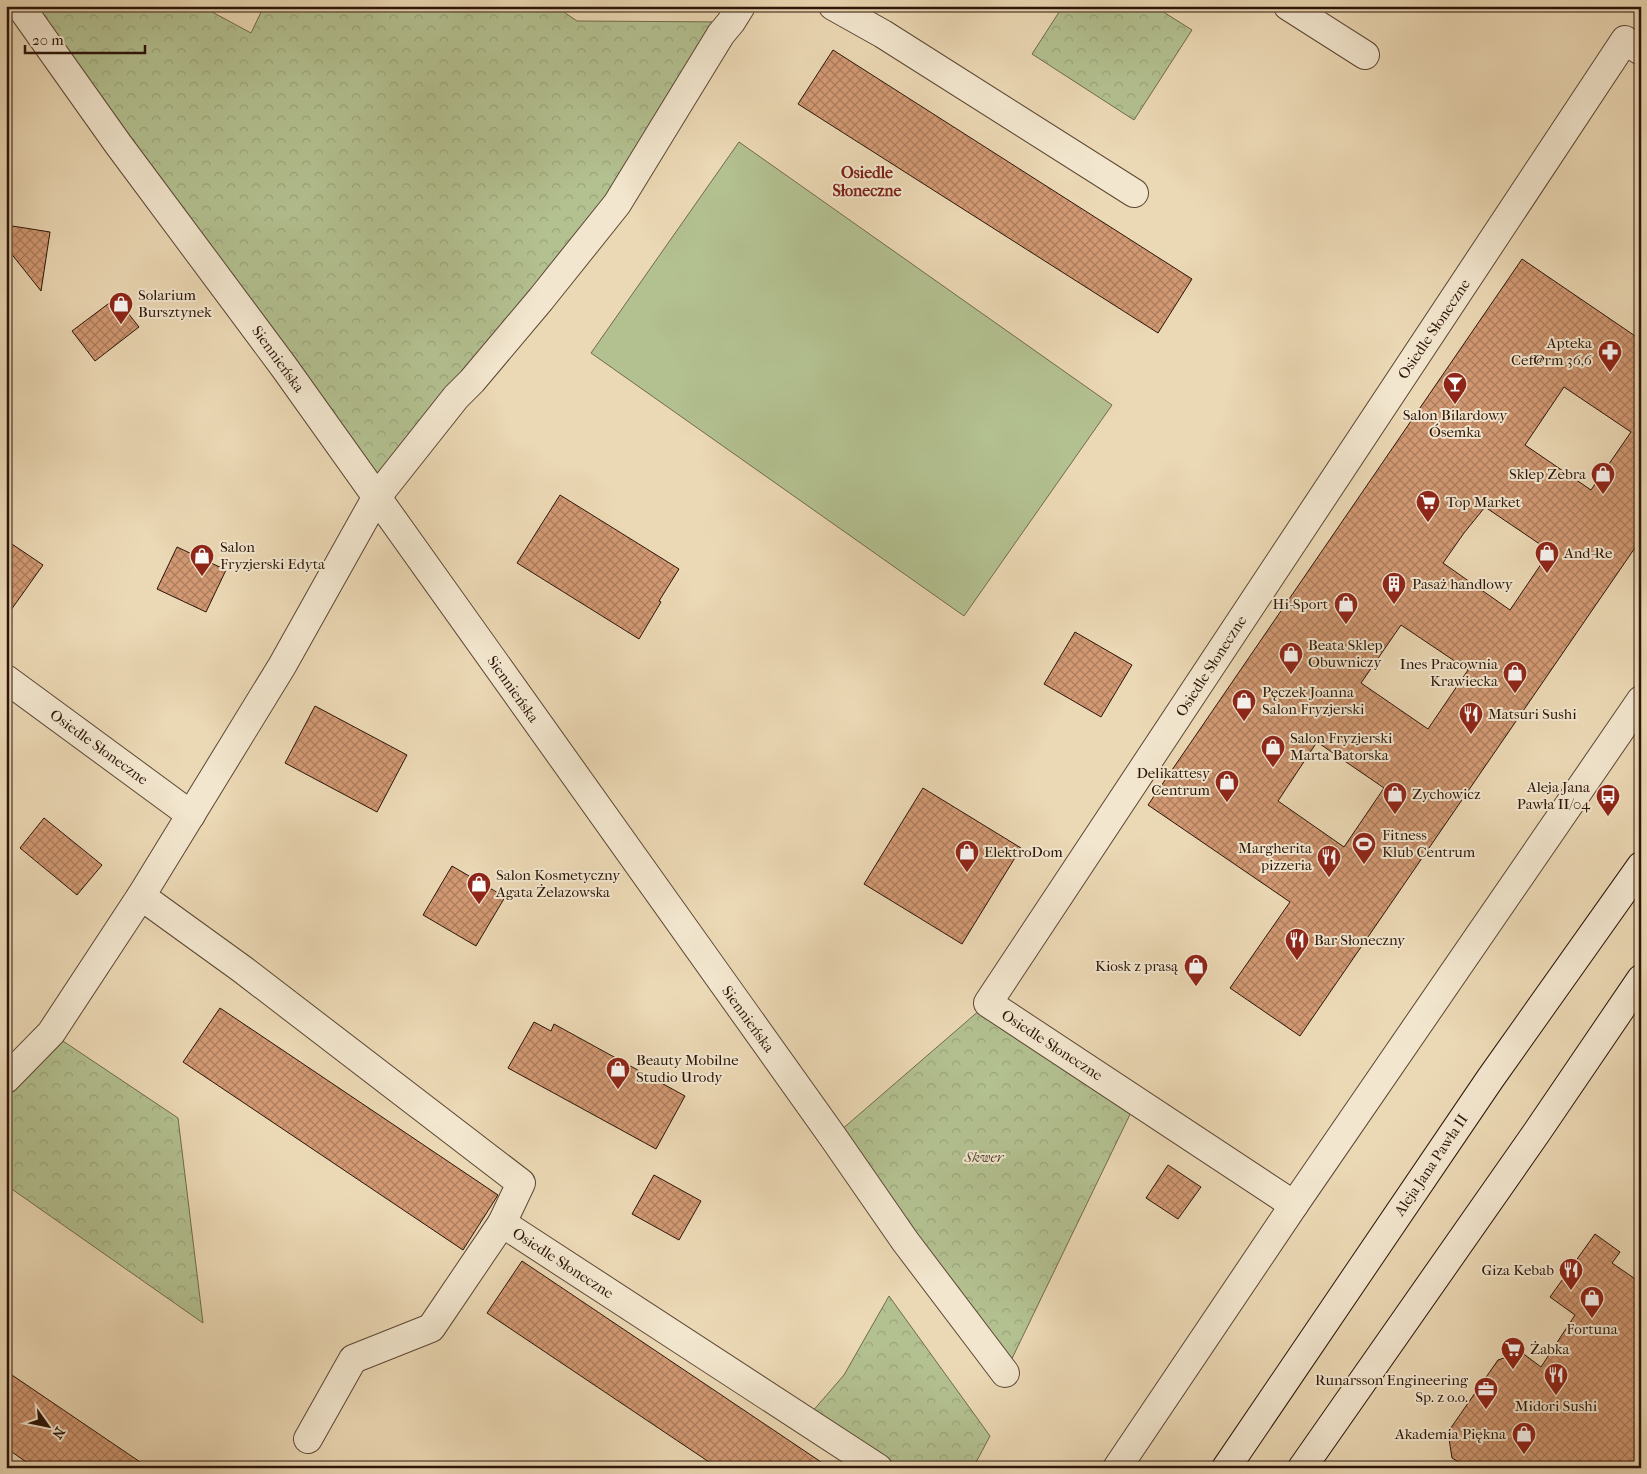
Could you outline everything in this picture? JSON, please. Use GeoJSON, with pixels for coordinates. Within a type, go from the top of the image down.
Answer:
{"type":"FeatureCollection","features":[{"type":"Feature","properties":{"kind":"street","name":"Siennieńska"},"geometry":{"type":"LineString","coordinates":[[20,6],[118,144],[284,366],[905,1241],[1005,1373]]}},
{"type":"Feature","properties":{"kind":"street"},"geometry":{"type":"LineString","coordinates":[[6,1079],[51,1033],[142,896],[282,666],[376,498],[456,397],[472,381],[541,299],[616,204],[721,34],[741,6]]}},
{"type":"Feature","properties":{"kind":"street"},"geometry":{"type":"LineString","coordinates":[[833,6],[891,39],[1134,193]]}},
{"type":"Feature","properties":{"kind":"street"},"geometry":{"type":"LineString","coordinates":[[1288,6],[1365,55]]}},
{"type":"Feature","properties":{"kind":"street","name":"Osiedle Słoneczne"},"geometry":{"type":"LineString","coordinates":[[1294,1205],[988,1003],[1541,169],[1624,40],[1641,51]]}},
{"type":"Feature","properties":{"kind":"street","name":"Osiedle Słoneczne"},"geometry":{"type":"LineString","coordinates":[[6,679],[191,815]]}},
{"type":"Feature","properties":{"kind":"street"},"geometry":{"type":"LineString","coordinates":[[1117,1468],[1294,1205],[1641,700]]}},
{"type":"Feature","properties":{"kind":"street","name":"Aleja Jana Pawła II"},"geometry":{"type":"LineString","coordinates":[[1226,1468],[1490,1079],[1641,866]]}},
{"type":"Feature","properties":{"kind":"street"},"geometry":{"type":"LineString","coordinates":[[142,896],[242,969],[521,1183],[502,1223]]}},
{"type":"Feature","properties":{"kind":"street"},"geometry":{"type":"LineString","coordinates":[[1302,1468],[1537,1132],[1641,979]]}},
{"type":"Feature","properties":{"kind":"street","name":"Osiedle Słoneczne"},"geometry":{"type":"LineString","coordinates":[[308,1439],[352,1359],[431,1328],[502,1223],[878,1468]]}},
{"type":"Feature","properties":{"kind":"green space"},"geometry":{"type":"Polygon","coordinates":[[[20,6],[201,6],[251,33],[264,6],[555,6],[577,21],[731,22],[617,204],[376,498],[20,6]]]}},
{"type":"Feature","properties":{"kind":"green space"},"geometry":{"type":"Polygon","coordinates":[[[1063,6],[1154,6],[1192,30],[1134,120],[1032,54],[1063,6]]]}},
{"type":"Feature","properties":{"kind":"green space"},"geometry":{"type":"Polygon","coordinates":[[[739,142],[1112,405],[964,616],[591,353],[739,142]]]}},
{"type":"Feature","properties":{"kind":"green space","name":"Skwer"},"geometry":{"type":"Polygon","coordinates":[[[988,1003],[1137,1100],[1005,1373],[833,1137],[988,1003]]]}},
{"type":"Feature","properties":{"kind":"green space"},"geometry":{"type":"Polygon","coordinates":[[[51,1033],[178,1118],[203,1323],[6,1185],[6,1079],[51,1033]]]}},
{"type":"Feature","properties":{"kind":"green space"},"geometry":{"type":"Polygon","coordinates":[[[889,1296],[990,1436],[973,1468],[878,1468],[805,1420],[844,1375],[889,1296]]]}},
{"type":"Feature","properties":{"kind":"building"},"geometry":{"type":"Polygon","coordinates":[[[833,50],[1192,279],[1158,333],[798,104],[833,50]]]}},
{"type":"Feature","properties":{"kind":"building"},"geometry":{"type":"Polygon","coordinates":[[[6,225],[50,232],[41,291],[6,247],[6,225]]]}},
{"type":"Feature","properties":{"kind":"building","name":"Pasaż handlowy"},"geometry":{"type":"Polygon","coordinates":[[[1522,259],[1641,340],[1641,539],[1300,1036],[1230,988],[1290,902],[1148,805],[1522,259]],[[1564,387],[1525,445],[1591,490],[1631,432],[1564,387]],[[1485,507],[1443,563],[1510,610],[1550,551],[1485,507]],[[1401,625],[1361,683],[1428,729],[1468,670],[1401,625]],[[1317,742],[1278,801],[1344,847],[1384,788],[1317,742]]]}},
{"type":"Feature","properties":{"kind":"building"},"geometry":{"type":"Polygon","coordinates":[[[116,298],[139,327],[95,361],[72,331],[116,298]]]}},
{"type":"Feature","properties":{"kind":"building"},"geometry":{"type":"Polygon","coordinates":[[[560,495],[679,569],[639,639],[517,563],[560,495]]]}},
{"type":"Feature","properties":{"kind":"building"},"geometry":{"type":"Polygon","coordinates":[[[6,540],[43,565],[6,617],[6,540]]]}},
{"type":"Feature","properties":{"kind":"building"},"geometry":{"type":"Polygon","coordinates":[[[177,547],[226,570],[206,612],[157,589],[177,547]]]}},
{"type":"Feature","properties":{"kind":"building"},"geometry":{"type":"Polygon","coordinates":[[[1075,632],[1132,665],[1101,717],[1044,684],[1075,632]]]}},
{"type":"Feature","properties":{"kind":"building"},"geometry":{"type":"Polygon","coordinates":[[[315,706],[407,755],[377,812],[285,763],[315,706]]]}},
{"type":"Feature","properties":{"kind":"building"},"geometry":{"type":"Polygon","coordinates":[[[923,788],[1021,848],[962,944],[864,884],[923,788]]]}},
{"type":"Feature","properties":{"kind":"building"},"geometry":{"type":"Polygon","coordinates":[[[44,818],[102,865],[77,895],[20,848],[44,818]]]}},
{"type":"Feature","properties":{"kind":"building"},"geometry":{"type":"Polygon","coordinates":[[[452,866],[505,897],[476,946],[423,915],[452,866]]]}},
{"type":"Feature","properties":{"kind":"building"},"geometry":{"type":"Polygon","coordinates":[[[220,1008],[498,1195],[463,1250],[183,1062],[220,1008]]]}},
{"type":"Feature","properties":{"kind":"building"},"geometry":{"type":"Polygon","coordinates":[[[534,1022],[551,1031],[554,1024],[685,1096],[656,1149],[508,1068],[534,1022]]]}},
{"type":"Feature","properties":{"kind":"building"},"geometry":{"type":"Polygon","coordinates":[[[1168,1165],[1201,1187],[1178,1219],[1146,1198],[1168,1165]]]}},
{"type":"Feature","properties":{"kind":"building"},"geometry":{"type":"Polygon","coordinates":[[[654,1175],[701,1201],[679,1240],[632,1214],[654,1175]]]}},
{"type":"Feature","properties":{"kind":"building"},"geometry":{"type":"Polygon","coordinates":[[[1595,1234],[1620,1252],[1612,1263],[1641,1283],[1641,1468],[1469,1468],[1452,1458],[1448,1432],[1498,1360],[1521,1352],[1541,1367],[1575,1315],[1550,1297],[1595,1234]]]}},
{"type":"Feature","properties":{"kind":"building"},"geometry":{"type":"Polygon","coordinates":[[[522,1261],[830,1468],[718,1468],[487,1313],[522,1261]]]}},
{"type":"Feature","properties":{"kind":"building"},"geometry":{"type":"Polygon","coordinates":[[[6,1371],[149,1468],[35,1468],[6,1448],[6,1371]]]}},
{"type":"Feature","properties":{"kind":"place","name":"Solarium Bursztynek"},"geometry":{"type":"Point","coordinates":[121,325]}},
{"type":"Feature","properties":{"kind":"place","name":"Apteka Cef@rm 36,6"},"geometry":{"type":"Point","coordinates":[1610,373]}},
{"type":"Feature","properties":{"kind":"place","name":"Salon Bilardowy Ósemka"},"geometry":{"type":"Point","coordinates":[1455,405]}},
{"type":"Feature","properties":{"kind":"place","name":"Sklep Zebra"},"geometry":{"type":"Point","coordinates":[1603,495]}},
{"type":"Feature","properties":{"kind":"place","name":"Top Market"},"geometry":{"type":"Point","coordinates":[1428,523]}},
{"type":"Feature","properties":{"kind":"place","name":"And-Re"},"geometry":{"type":"Point","coordinates":[1547,574]}},
{"type":"Feature","properties":{"kind":"place","name":"Salon Fryzjerski Edyta"},"geometry":{"type":"Point","coordinates":[202,577]}},
{"type":"Feature","properties":{"kind":"place","name":"Pasaż handlowy"},"geometry":{"type":"Point","coordinates":[1394,605]}},
{"type":"Feature","properties":{"kind":"place","name":"Hi-Sport"},"geometry":{"type":"Point","coordinates":[1346,625]}},
{"type":"Feature","properties":{"kind":"place","name":"Beata Sklep Obuwniczy"},"geometry":{"type":"Point","coordinates":[1291,675]}},
{"type":"Feature","properties":{"kind":"place","name":"Ines Pracownia Krawiecka"},"geometry":{"type":"Point","coordinates":[1515,694]}},
{"type":"Feature","properties":{"kind":"place","name":"Pęczek Joanna Salon Fryzjerski"},"geometry":{"type":"Point","coordinates":[1244,722]}},
{"type":"Feature","properties":{"kind":"place","name":"Matsuri Sushi"},"geometry":{"type":"Point","coordinates":[1471,735]}},
{"type":"Feature","properties":{"kind":"place","name":"Salon Fryzjerski Marta Batorska"},"geometry":{"type":"Point","coordinates":[1273,768]}},
{"type":"Feature","properties":{"kind":"place","name":"Delikattesy Centrum"},"geometry":{"type":"Point","coordinates":[1227,803]}},
{"type":"Feature","properties":{"kind":"place","name":"Zychowicz"},"geometry":{"type":"Point","coordinates":[1395,815]}},
{"type":"Feature","properties":{"kind":"place","name":"Aleja Jana Pawła II/04"},"geometry":{"type":"Point","coordinates":[1608,817]}},
{"type":"Feature","properties":{"kind":"place","name":"Fitness Klub Centrum"},"geometry":{"type":"Point","coordinates":[1364,865]}},
{"type":"Feature","properties":{"kind":"place","name":"ElektroDom"},"geometry":{"type":"Point","coordinates":[967,873]}},
{"type":"Feature","properties":{"kind":"place","name":"Margherita pizzeria"},"geometry":{"type":"Point","coordinates":[1329,878]}},
{"type":"Feature","properties":{"kind":"place","name":"Salon Kosmetyczny Agata Żelazowska"},"geometry":{"type":"Point","coordinates":[479,905]}},
{"type":"Feature","properties":{"kind":"place","name":"Bar Słoneczny"},"geometry":{"type":"Point","coordinates":[1297,961]}},
{"type":"Feature","properties":{"kind":"place","name":"Kiosk z prasą"},"geometry":{"type":"Point","coordinates":[1196,987]}},
{"type":"Feature","properties":{"kind":"place","name":"Beauty Mobilne Studio Urody"},"geometry":{"type":"Point","coordinates":[618,1090]}},
{"type":"Feature","properties":{"kind":"place","name":"Giza Kebab"},"geometry":{"type":"Point","coordinates":[1571,1291]}},
{"type":"Feature","properties":{"kind":"place","name":"Fortuna"},"geometry":{"type":"Point","coordinates":[1592,1319]}},
{"type":"Feature","properties":{"kind":"place","name":"Żabka"},"geometry":{"type":"Point","coordinates":[1513,1370]}},
{"type":"Feature","properties":{"kind":"place","name":"Midori Sushi"},"geometry":{"type":"Point","coordinates":[1556,1396]}},
{"type":"Feature","properties":{"kind":"place","name":"Runarsson Engineering Sp. z o.o."},"geometry":{"type":"Point","coordinates":[1486,1410]}},
{"type":"Feature","properties":{"kind":"place","name":"Akademia Piękna"},"geometry":{"type":"Point","coordinates":[1524,1455]}},
{"type":"Feature","properties":{"kind":"district","name":"Osiedle Słoneczne"},"geometry":{"type":"Point","coordinates":[867,181]}}]}
